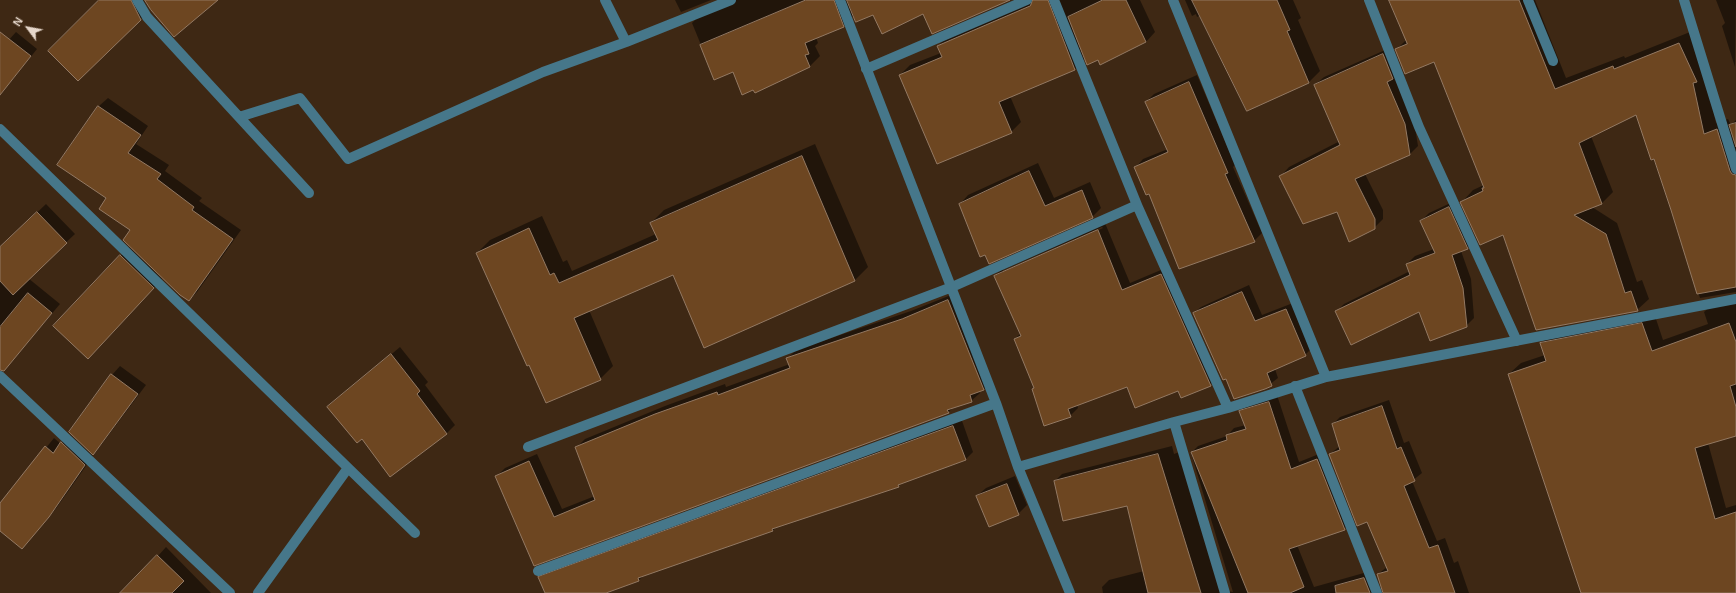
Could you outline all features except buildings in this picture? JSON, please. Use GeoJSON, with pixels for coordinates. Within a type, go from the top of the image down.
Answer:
{"type":"FeatureCollection","features":[{"type":"Feature","properties":{"kind":"street"},"geometry":{"type":"LineString","coordinates":[[137,0],[147,17],[309,193]]}},
{"type":"Feature","properties":{"kind":"street"},"geometry":{"type":"LineString","coordinates":[[605,0],[626,42]]}},
{"type":"Feature","properties":{"kind":"street"},"geometry":{"type":"LineString","coordinates":[[239,117],[300,98],[348,159],[543,72],[626,42],[731,0]]}},
{"type":"Feature","properties":{"kind":"street"},"geometry":{"type":"LineString","coordinates":[[840,0],[952,287],[996,403],[1018,467],[1070,593]]}},
{"type":"Feature","properties":{"kind":"street"},"geometry":{"type":"LineString","coordinates":[[866,69],[1027,0]]}},
{"type":"Feature","properties":{"kind":"street"},"geometry":{"type":"LineString","coordinates":[[1054,0],[1137,205],[1228,408]]}},
{"type":"Feature","properties":{"kind":"street"},"geometry":{"type":"LineString","coordinates":[[1173,0],[1326,377]]}},
{"type":"Feature","properties":{"kind":"street"},"geometry":{"type":"LineString","coordinates":[[1369,0],[1419,127],[1517,342]]}},
{"type":"Feature","properties":{"kind":"street"},"geometry":{"type":"LineString","coordinates":[[1528,0],[1553,61]]}},
{"type":"Feature","properties":{"kind":"street"},"geometry":{"type":"LineString","coordinates":[[1684,0],[1736,169]]}},
{"type":"Feature","properties":{"kind":"street"},"geometry":{"type":"LineString","coordinates":[[0,130],[415,533]]}},
{"type":"Feature","properties":{"kind":"street"},"geometry":{"type":"LineString","coordinates":[[528,447],[952,287],[1137,205]]}},
{"type":"Feature","properties":{"kind":"street"},"geometry":{"type":"LineString","coordinates":[[1018,467],[1228,408],[1326,377],[1517,342],[1665,311],[1736,299]]}},
{"type":"Feature","properties":{"kind":"street"},"geometry":{"type":"LineString","coordinates":[[0,376],[230,593]]}},
{"type":"Feature","properties":{"kind":"street"},"geometry":{"type":"LineString","coordinates":[[1295,386],[1377,593]]}},
{"type":"Feature","properties":{"kind":"street"},"geometry":{"type":"LineString","coordinates":[[538,571],[996,403]]}},
{"type":"Feature","properties":{"kind":"street"},"geometry":{"type":"LineString","coordinates":[[1174,422],[1225,593]]}},
{"type":"Feature","properties":{"kind":"street"},"geometry":{"type":"LineString","coordinates":[[258,593],[348,468]]}}]}
